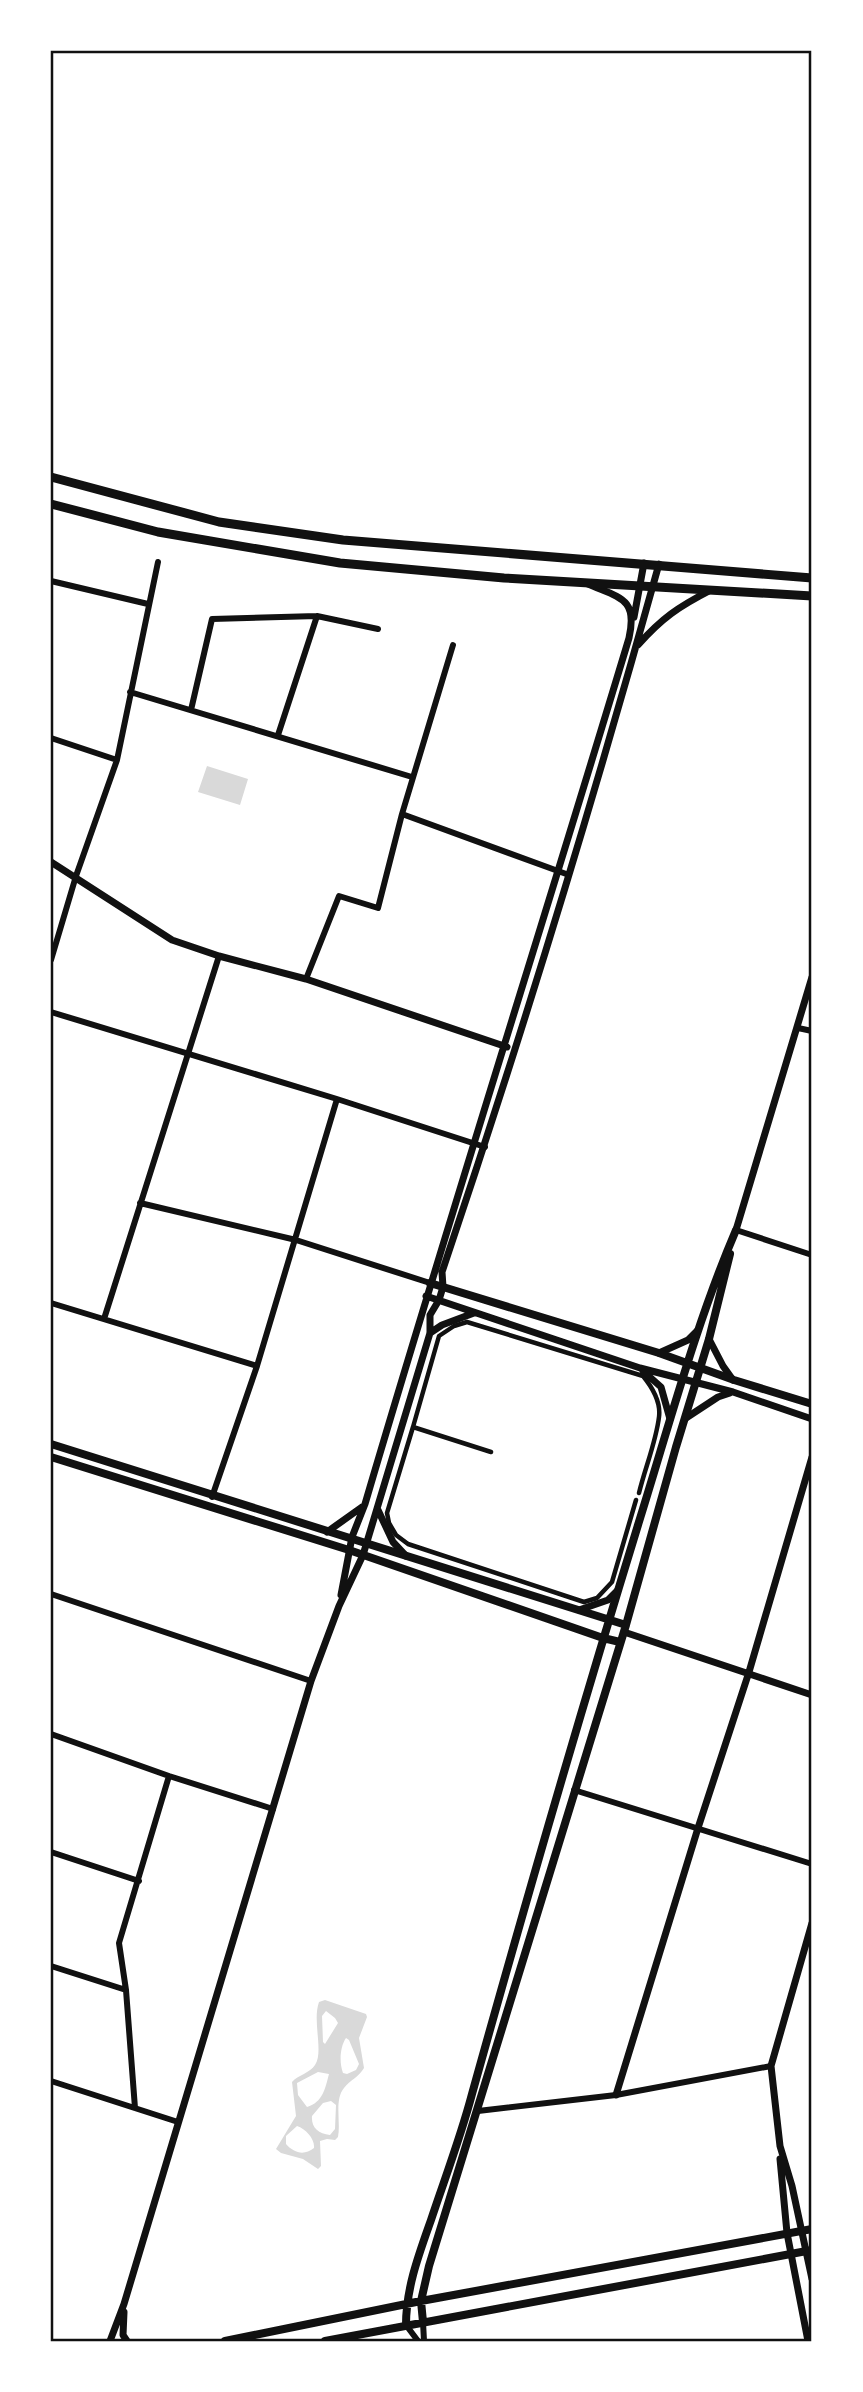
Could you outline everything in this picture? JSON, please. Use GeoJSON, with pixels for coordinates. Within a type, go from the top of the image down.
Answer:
{"type":"FeatureCollection","features":[{"type":"Feature","properties":{"kind":"main road"},"geometry":{"type":"LineString","coordinates":[[51,477],[219,522],[343,540],[812,578]]}},
{"type":"Feature","properties":{"kind":"main road"},"geometry":{"type":"LineString","coordinates":[[51,504],[158,532],[340,563],[639,587],[812,596]]}},
{"type":"Feature","properties":{"kind":"main road"},"geometry":{"type":"LineString","coordinates":[[406,2325],[406,2305],[415,2266],[467,2113],[603,1638],[681,1378],[715,1279],[736,1230]]}},
{"type":"Feature","properties":{"kind":"main road"},"geometry":{"type":"LineString","coordinates":[[423,2322],[421,2301],[429,2266],[625,1628],[709,1339],[736,1230]]}},
{"type":"Feature","properties":{"kind":"main road"},"geometry":{"type":"LineString","coordinates":[[430,1283],[659,1353],[812,1404]]}},
{"type":"Feature","properties":{"kind":"main road"},"geometry":{"type":"LineString","coordinates":[[51,1444],[212,1497],[609,1619],[625,1628]]}},
{"type":"Feature","properties":{"kind":"main road"},"geometry":{"type":"LineString","coordinates":[[51,1457],[349,1550],[620,1642]]}},
{"type":"Feature","properties":{"kind":"main road"},"geometry":{"type":"LineString","coordinates":[[225,2341],[421,2301],[812,2229]]}},
{"type":"Feature","properties":{"kind":"main road"},"geometry":{"type":"LineString","coordinates":[[325,2341],[810,2250]]}},
{"type":"Feature","properties":{"kind":"street"},"geometry":{"type":"LineString","coordinates":[[51,960],[76,876],[117,760],[158,562]]}},
{"type":"Feature","properties":{"kind":"street"},"geometry":{"type":"LineString","coordinates":[[339,1606],[352,1538],[365,1504],[426,1296],[559,871],[634,618],[644,563]]}},
{"type":"Feature","properties":{"kind":"street"},"geometry":{"type":"LineString","coordinates":[[110,2341],[124,2304],[310,1681],[367,1544],[430,1333],[430,1315],[439,1300],[443,1287],[443,1272],[485,1147],[569,875],[659,565]]}},
{"type":"Feature","properties":{"kind":"street"},"geometry":{"type":"LineString","coordinates":[[51,581],[148,604]]}},
{"type":"Feature","properties":{"kind":"street"},"geometry":{"type":"LineString","coordinates":[[584,583],[621,599],[628,605],[634,618]]}},
{"type":"Feature","properties":{"kind":"street"},"geometry":{"type":"LineString","coordinates":[[635,648],[659,621],[676,608],[711,590]]}},
{"type":"Feature","properties":{"kind":"street"},"geometry":{"type":"LineString","coordinates":[[191,710],[212,619],[317,616],[379,629]]}},
{"type":"Feature","properties":{"kind":"street"},"geometry":{"type":"LineString","coordinates":[[278,735],[317,616]]}},
{"type":"Feature","properties":{"kind":"street"},"geometry":{"type":"LineString","coordinates":[[306,979],[339,896],[378,908],[412,777],[453,645]]}},
{"type":"Feature","properties":{"kind":"street"},"geometry":{"type":"LineString","coordinates":[[130,692],[412,777]]}},
{"type":"Feature","properties":{"kind":"street"},"geometry":{"type":"LineString","coordinates":[[51,738],[117,760]]}},
{"type":"Feature","properties":{"kind":"street"},"geometry":{"type":"LineString","coordinates":[[402,814],[569,875]]}},
{"type":"Feature","properties":{"kind":"street"},"geometry":{"type":"LineString","coordinates":[[51,862],[172,940],[219,956],[306,979],[514,1050]]}},
{"type":"Feature","properties":{"kind":"street"},"geometry":{"type":"LineString","coordinates":[[104,1319],[219,956]]}},
{"type":"Feature","properties":{"kind":"street"},"geometry":{"type":"LineString","coordinates":[[812,977],[736,1230],[812,1255]]}},
{"type":"Feature","properties":{"kind":"street"},"geometry":{"type":"LineString","coordinates":[[51,1012],[485,1147]]}},
{"type":"Feature","properties":{"kind":"street"},"geometry":{"type":"LineString","coordinates":[[797,1028],[812,1031]]}},
{"type":"Feature","properties":{"kind":"street"},"geometry":{"type":"LineString","coordinates":[[212,1497],[257,1366],[337,1099]]}},
{"type":"Feature","properties":{"kind":"street"},"geometry":{"type":"LineString","coordinates":[[140,1203],[296,1240],[430,1283]]}},
{"type":"Feature","properties":{"kind":"street"},"geometry":{"type":"LineString","coordinates":[[426,1296],[640,1368],[733,1392],[812,1419]]}},
{"type":"Feature","properties":{"kind":"street"},"geometry":{"type":"LineString","coordinates":[[51,1303],[257,1366]]}},
{"type":"Feature","properties":{"kind":"street"},"geometry":{"type":"LineString","coordinates":[[430,1333],[475,1312]]}},
{"type":"Feature","properties":{"kind":"street"},"geometry":{"type":"LineString","coordinates":[[636,1500],[612,1582],[597,1598],[584,1602],[408,1544],[396,1535],[387,1513],[439,1336],[454,1326],[467,1322],[643,1376],[657,1399],[660,1415],[639,1493]]}},
{"type":"Feature","properties":{"kind":"street"},"geometry":{"type":"LineString","coordinates":[[659,1353],[688,1340],[699,1329]]}},
{"type":"Feature","properties":{"kind":"street"},"geometry":{"type":"LineString","coordinates":[[709,1339],[723,1366],[734,1380]]}},
{"type":"Feature","properties":{"kind":"street"},"geometry":{"type":"LineString","coordinates":[[640,1368],[661,1387],[670,1421]]}},
{"type":"Feature","properties":{"kind":"street"},"geometry":{"type":"LineString","coordinates":[[686,1418],[719,1397],[733,1392]]}},
{"type":"Feature","properties":{"kind":"street"},"geometry":{"type":"LineString","coordinates":[[413,1427],[491,1452]]}},
{"type":"Feature","properties":{"kind":"street"},"geometry":{"type":"LineString","coordinates":[[616,2095],[749,1672],[812,1457]]}},
{"type":"Feature","properties":{"kind":"street"},"geometry":{"type":"LineString","coordinates":[[327,1532],[351,1517],[365,1504]]}},
{"type":"Feature","properties":{"kind":"street"},"geometry":{"type":"LineString","coordinates":[[377,1509],[393,1542],[407,1556]]}},
{"type":"Feature","properties":{"kind":"street"},"geometry":{"type":"LineString","coordinates":[[579,1610],[608,1600],[618,1591]]}},
{"type":"Feature","properties":{"kind":"street"},"geometry":{"type":"LineString","coordinates":[[51,1594],[310,1681]]}},
{"type":"Feature","properties":{"kind":"street"},"geometry":{"type":"LineString","coordinates":[[625,1628],[812,1695]]}},
{"type":"Feature","properties":{"kind":"street"},"geometry":{"type":"LineString","coordinates":[[51,1734],[273,1809]]}},
{"type":"Feature","properties":{"kind":"street"},"geometry":{"type":"LineString","coordinates":[[135,2109],[126,1990],[119,1943],[169,1776]]}},
{"type":"Feature","properties":{"kind":"street"},"geometry":{"type":"LineString","coordinates":[[574,1790],[812,1864]]}},
{"type":"Feature","properties":{"kind":"street"},"geometry":{"type":"LineString","coordinates":[[51,1853],[139,1881]]}},
{"type":"Feature","properties":{"kind":"street"},"geometry":{"type":"LineString","coordinates":[[808,2341],[787,2233],[771,2066],[812,1923]]}},
{"type":"Feature","properties":{"kind":"street"},"geometry":{"type":"LineString","coordinates":[[51,1966],[126,1990]]}},
{"type":"Feature","properties":{"kind":"street"},"geometry":{"type":"LineString","coordinates":[[478,2111],[616,2095],[771,2066]]}},
{"type":"Feature","properties":{"kind":"street"},"geometry":{"type":"LineString","coordinates":[[51,2081],[178,2122]]}},
{"type":"Feature","properties":{"kind":"street"},"geometry":{"type":"LineString","coordinates":[[780,2146],[802,2231],[810,2250],[812,2279]]}},
{"type":"Feature","properties":{"kind":"street"},"geometry":{"type":"LineString","coordinates":[[124,2304],[123,2335],[127,2341]]}},
{"type":"Feature","properties":{"kind":"street"},"geometry":{"type":"LineString","coordinates":[[423,2322],[424,2341]]}},
{"type":"Feature","properties":{"kind":"street"},"geometry":{"type":"LineString","coordinates":[[406,2325],[418,2341]]}},
{"type":"Feature","properties":{"kind":"shaded area"},"geometry":{"type":"Polygon","coordinates":[[[207,766],[248,779],[240,805],[198,792],[207,766]]]}},
{"type":"Feature","properties":{"kind":"shaded area"},"geometry":{"type":"Polygon","coordinates":[[[325,2000],[366,2014],[367,2017],[359,2038],[364,2068],[341,2093],[338,2105],[338,2137],[335,2140],[320,2141],[321,2166],[318,2169],[303,2159],[276,2149],[296,2116],[292,2082],[313,2068],[317,2059],[319,2002],[325,2000]],[[326,2011],[322,2016],[325,2044],[338,2023],[326,2011]],[[346,2038],[341,2064],[343,2073],[347,2074],[356,2070],[359,2064],[349,2040],[346,2038]],[[318,2072],[297,2083],[298,2095],[307,2107],[320,2098],[329,2074],[318,2072]],[[331,2101],[323,2103],[312,2116],[314,2127],[319,2131],[330,2135],[335,2129],[336,2105],[331,2101]],[[297,2126],[286,2136],[286,2144],[299,2152],[314,2148],[309,2135],[297,2126]]]}}]}
